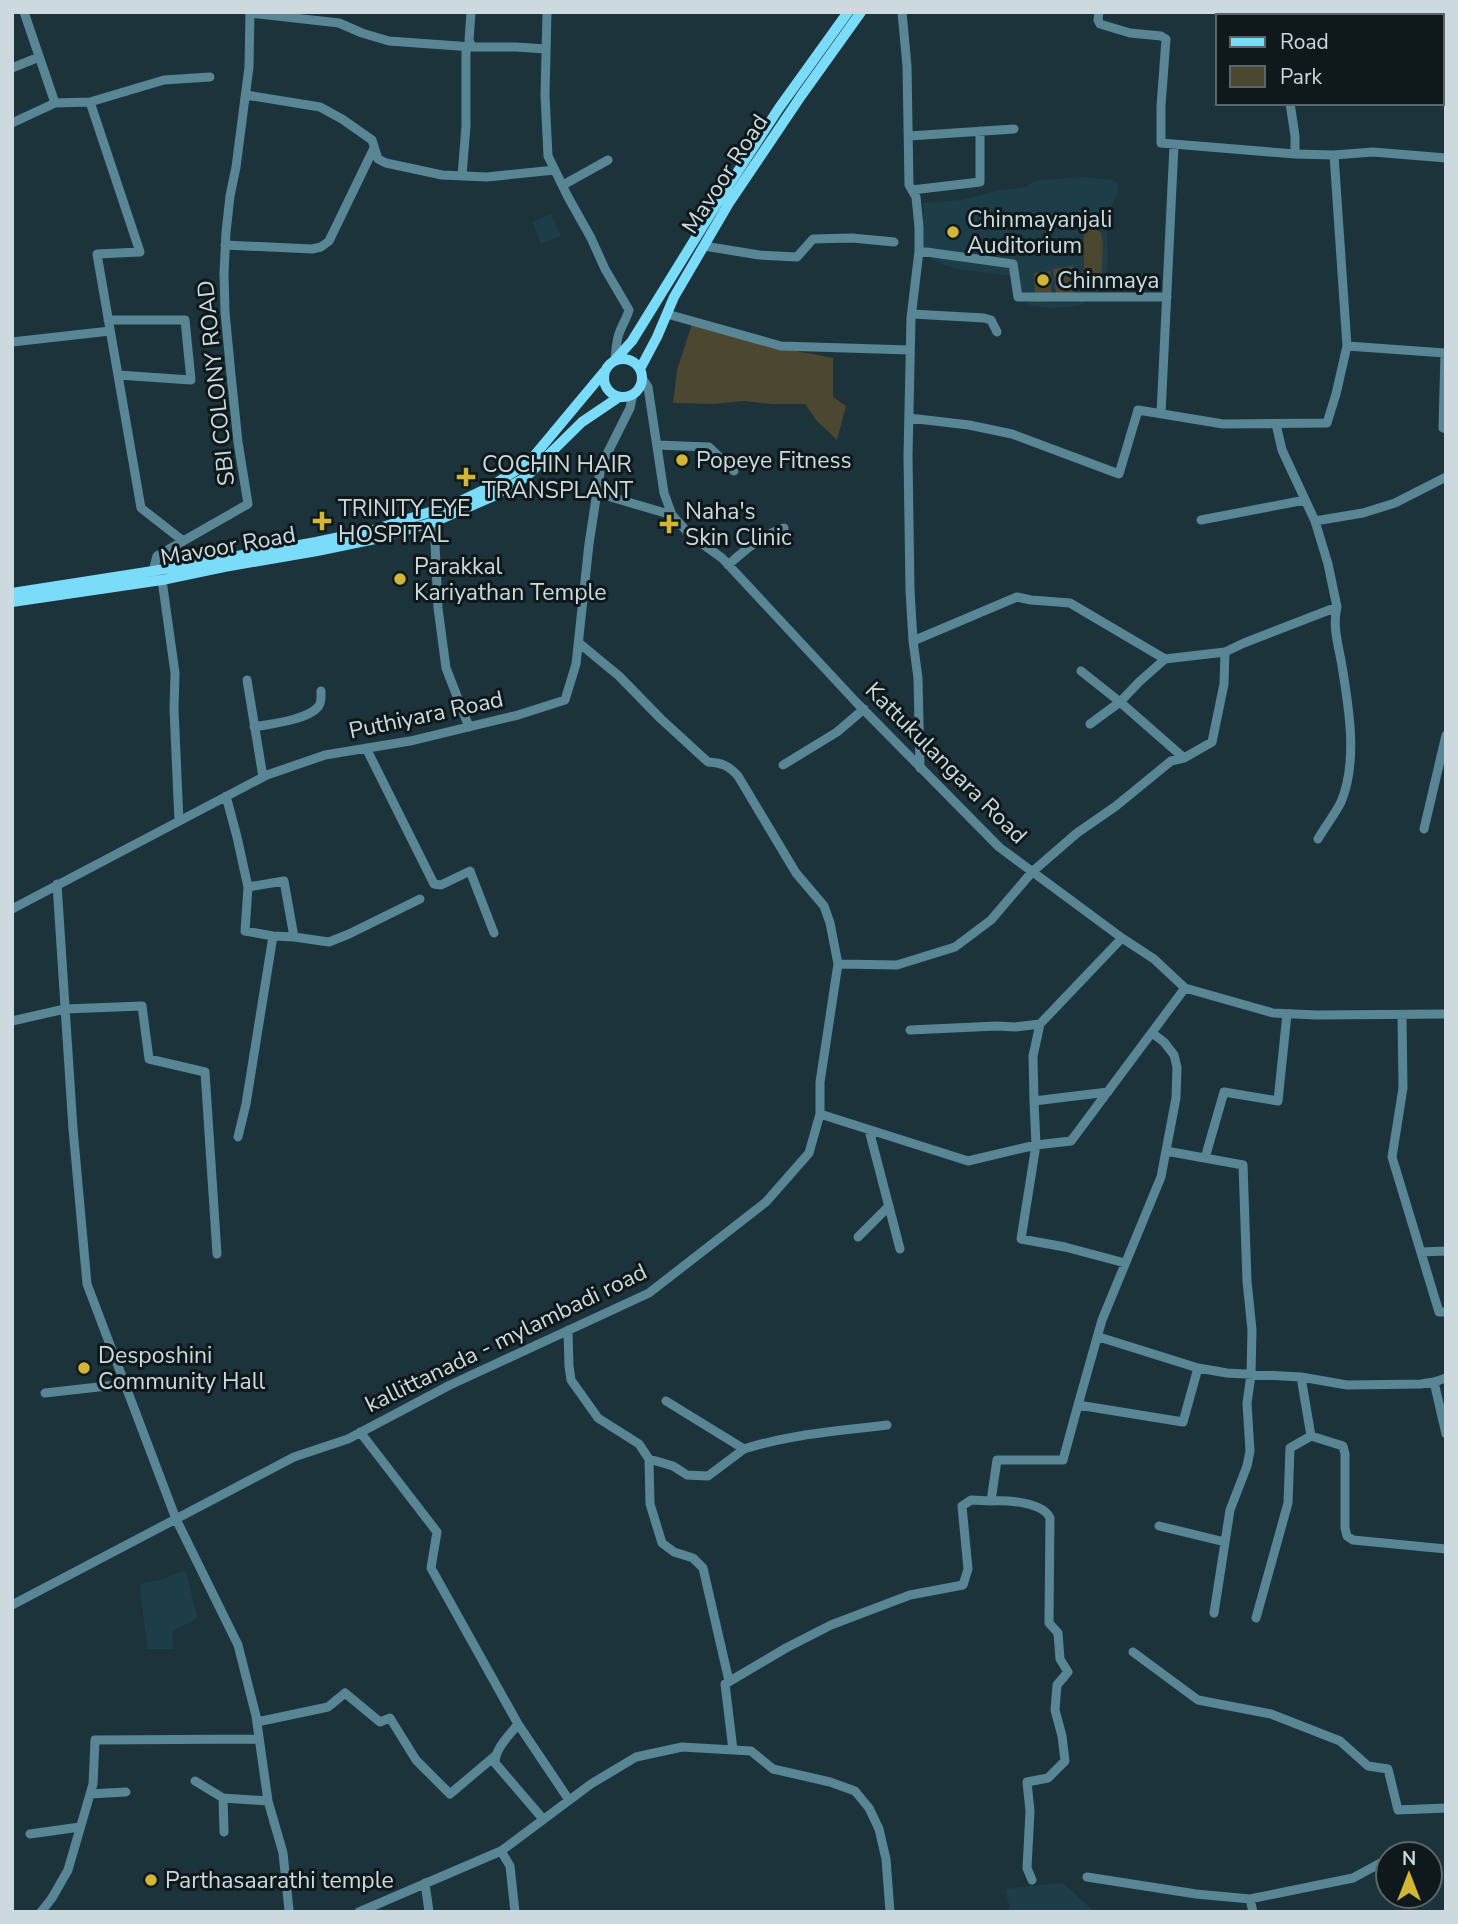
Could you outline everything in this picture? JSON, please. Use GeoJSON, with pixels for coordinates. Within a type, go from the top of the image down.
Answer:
{"type":"FeatureCollection","features":[{"type":"Feature","properties":{"kind":"main road","name":"Mavoor Road"},"geometry":{"type":"LineString","coordinates":[[12,593],[153,572],[373,530],[452,505],[491,487],[529,462],[607,366],[632,341],[779,108],[848,12]]}},
{"type":"Feature","properties":{"kind":"main road","name":"Mavoor Road"},"geometry":{"type":"LineString","coordinates":[[12,602],[162,580],[349,544],[433,522],[494,496],[526,477],[582,422],[619,397],[633,394],[640,386],[641,374],[674,297],[704,246],[761,153],[861,12]]}},
{"type":"Feature","properties":{"kind":"main road"},"geometry":{"type":"LineString","coordinates":[[615,360],[629,359],[636,364],[641,374]]}},
{"type":"Feature","properties":{"kind":"main road"},"geometry":{"type":"LineString","coordinates":[[604,372],[606,389],[619,397]]}},
{"type":"Feature","properties":{"kind":"street"},"geometry":{"type":"LineString","coordinates":[[24,12],[55,103]]}},
{"type":"Feature","properties":{"kind":"street"},"geometry":{"type":"LineString","coordinates":[[250,12],[339,23],[389,41],[546,49]]}},
{"type":"Feature","properties":{"kind":"street","name":"SBI COLONY ROAD"},"geometry":{"type":"LineString","coordinates":[[153,572],[157,556],[248,504],[238,442],[225,312],[225,245],[246,95],[250,12]]}},
{"type":"Feature","properties":{"kind":"street"},"geometry":{"type":"LineString","coordinates":[[462,176],[467,126],[471,12]]}},
{"type":"Feature","properties":{"kind":"street"},"geometry":{"type":"LineString","coordinates":[[547,12],[545,95],[548,156],[605,269],[629,310],[627,320],[620,330],[615,360]]}},
{"type":"Feature","properties":{"kind":"street"},"geometry":{"type":"LineString","coordinates":[[902,12],[907,66],[909,185],[916,197],[919,227],[910,350],[909,530],[913,640],[918,678],[920,768]]}},
{"type":"Feature","properties":{"kind":"street"},"geometry":{"type":"LineString","coordinates":[[1099,12],[1100,24],[1130,33],[1161,36],[1166,39],[1161,143],[1295,154],[1373,152],[1446,158]]}},
{"type":"Feature","properties":{"kind":"street"},"geometry":{"type":"LineString","coordinates":[[12,68],[39,57]]}},
{"type":"Feature","properties":{"kind":"street"},"geometry":{"type":"LineString","coordinates":[[12,123],[55,103],[90,102],[164,80],[210,77]]}},
{"type":"Feature","properties":{"kind":"street"},"geometry":{"type":"LineString","coordinates":[[246,95],[320,107],[372,140],[378,159],[386,163],[442,175],[462,176],[487,177],[555,170]]}},
{"type":"Feature","properties":{"kind":"street"},"geometry":{"type":"LineString","coordinates":[[90,102],[140,252],[97,254],[141,508],[182,540]]}},
{"type":"Feature","properties":{"kind":"street"},"geometry":{"type":"LineString","coordinates":[[1290,105],[1295,154]]}},
{"type":"Feature","properties":{"kind":"street"},"geometry":{"type":"LineString","coordinates":[[909,136],[1014,129]]}},
{"type":"Feature","properties":{"kind":"street"},"geometry":{"type":"LineString","coordinates":[[912,190],[981,182],[980,131]]}},
{"type":"Feature","properties":{"kind":"street"},"geometry":{"type":"LineString","coordinates":[[1161,414],[1174,145]]}},
{"type":"Feature","properties":{"kind":"street"},"geometry":{"type":"LineString","coordinates":[[225,245],[312,249],[321,247],[329,241],[374,148]]}},
{"type":"Feature","properties":{"kind":"street"},"geometry":{"type":"LineString","coordinates":[[909,418],[969,425],[1012,434],[1119,474],[1138,410],[1223,424],[1327,423],[1347,346],[1334,155]]}},
{"type":"Feature","properties":{"kind":"street"},"geometry":{"type":"LineString","coordinates":[[563,185],[607,160]]}},
{"type":"Feature","properties":{"kind":"street"},"geometry":{"type":"LineString","coordinates":[[704,246],[760,255],[797,257],[813,239],[852,238],[894,242]]}},
{"type":"Feature","properties":{"kind":"street"},"geometry":{"type":"LineString","coordinates":[[919,251],[1013,264],[1018,297],[1167,297]]}},
{"type":"Feature","properties":{"kind":"street"},"geometry":{"type":"LineString","coordinates":[[667,314],[781,346],[910,350]]}},
{"type":"Feature","properties":{"kind":"street"},"geometry":{"type":"LineString","coordinates":[[912,314],[984,318],[995,324],[997,332]]}},
{"type":"Feature","properties":{"kind":"street"},"geometry":{"type":"LineString","coordinates":[[108,320],[185,320],[191,380],[118,375]]}},
{"type":"Feature","properties":{"kind":"street"},"geometry":{"type":"LineString","coordinates":[[12,342],[110,331]]}},
{"type":"Feature","properties":{"kind":"street"},"geometry":{"type":"LineString","coordinates":[[1347,346],[1445,354],[1443,428],[1446,429]]}},
{"type":"Feature","properties":{"kind":"street","name":"Kattukulangara Road"},"geometry":{"type":"LineString","coordinates":[[641,374],[648,387],[664,494],[672,515],[690,534],[729,565],[920,768],[999,847],[1154,959],[1185,988],[1273,1013],[1446,1014]]}},
{"type":"Feature","properties":{"kind":"street","name":"Puthiyara Road"},"geometry":{"type":"LineString","coordinates":[[12,909],[263,777],[325,755],[410,741],[518,715],[565,700],[576,664],[589,544],[601,466],[630,408],[633,394]]}},
{"type":"Feature","properties":{"kind":"street"},"geometry":{"type":"LineString","coordinates":[[1276,424],[1282,450],[1315,521],[1325,552],[1337,607],[1334,620],[1351,733],[1349,769],[1341,801],[1318,839]]}},
{"type":"Feature","properties":{"kind":"street"},"geometry":{"type":"LineString","coordinates":[[657,445],[709,447],[734,471]]}},
{"type":"Feature","properties":{"kind":"street"},"geometry":{"type":"LineString","coordinates":[[1315,521],[1363,513],[1395,503],[1446,477]]}},
{"type":"Feature","properties":{"kind":"street"},"geometry":{"type":"LineString","coordinates":[[597,493],[672,515]]}},
{"type":"Feature","properties":{"kind":"street"},"geometry":{"type":"LineString","coordinates":[[1201,520],[1305,500]]}},
{"type":"Feature","properties":{"kind":"street"},"geometry":{"type":"LineString","coordinates":[[433,522],[438,608],[446,668],[469,727]]}},
{"type":"Feature","properties":{"kind":"street"},"geometry":{"type":"LineString","coordinates":[[729,565],[748,547],[784,528]]}},
{"type":"Feature","properties":{"kind":"street"},"geometry":{"type":"LineString","coordinates":[[153,572],[162,580],[176,673],[174,709],[179,821]]}},
{"type":"Feature","properties":{"kind":"street"},"geometry":{"type":"LineString","coordinates":[[913,640],[1017,597],[1070,603],[1165,659]]}},
{"type":"Feature","properties":{"kind":"street"},"geometry":{"type":"LineString","coordinates":[[1090,724],[1120,702],[1165,659],[1226,652],[1337,607]]}},
{"type":"Feature","properties":{"kind":"street","name":"kallittanada - mylambadi road"},"geometry":{"type":"LineString","coordinates":[[12,1605],[294,1457],[348,1439],[450,1385],[649,1293],[766,1202],[809,1153],[820,1114],[820,1082],[838,964],[824,906],[796,873],[738,776],[729,766],[721,762],[708,762],[620,676],[579,643]]}},
{"type":"Feature","properties":{"kind":"street"},"geometry":{"type":"LineString","coordinates":[[838,964],[897,965],[955,947],[990,920],[1032,872],[1077,833],[1116,806],[1171,761],[1184,758],[1212,743],[1224,684],[1226,652]]}},
{"type":"Feature","properties":{"kind":"street"},"geometry":{"type":"LineString","coordinates":[[1081,671],[1184,758]]}},
{"type":"Feature","properties":{"kind":"street"},"geometry":{"type":"LineString","coordinates":[[247,680],[263,777]]}},
{"type":"Feature","properties":{"kind":"street"},"geometry":{"type":"LineString","coordinates":[[254,727],[295,719],[310,713],[321,703],[321,691]]}},
{"type":"Feature","properties":{"kind":"street"},"geometry":{"type":"LineString","coordinates":[[783,765],[837,732],[864,709]]}},
{"type":"Feature","properties":{"kind":"street"},"geometry":{"type":"LineString","coordinates":[[1424,829],[1446,735]]}},
{"type":"Feature","properties":{"kind":"street"},"geometry":{"type":"LineString","coordinates":[[366,748],[433,884],[440,885],[470,871],[494,933]]}},
{"type":"Feature","properties":{"kind":"street"},"geometry":{"type":"LineString","coordinates":[[226,796],[248,887],[245,931],[329,942],[420,900]]}},
{"type":"Feature","properties":{"kind":"street"},"geometry":{"type":"LineString","coordinates":[[248,887],[284,881],[294,937]]}},
{"type":"Feature","properties":{"kind":"street"},"geometry":{"type":"LineString","coordinates":[[57,884],[73,1129],[87,1284],[176,1519],[238,1645],[257,1722],[268,1801],[283,1853],[288,1911]]}},
{"type":"Feature","properties":{"kind":"street"},"geometry":{"type":"LineString","coordinates":[[239,1137],[273,936]]}},
{"type":"Feature","properties":{"kind":"street"},"geometry":{"type":"LineString","coordinates":[[1122,938],[1040,1024],[1033,1056],[1036,1145],[1021,1239],[1125,1263]]}},
{"type":"Feature","properties":{"kind":"street"},"geometry":{"type":"LineString","coordinates":[[820,1114],[968,1161],[1036,1145],[1071,1142],[1185,988]]}},
{"type":"Feature","properties":{"kind":"street"},"geometry":{"type":"LineString","coordinates":[[12,1021],[65,1009],[142,1006],[149,1059],[205,1072],[217,1254]]}},
{"type":"Feature","properties":{"kind":"street"},"geometry":{"type":"LineString","coordinates":[[1205,1158],[1224,1092],[1278,1101],[1287,1014]]}},
{"type":"Feature","properties":{"kind":"street"},"geometry":{"type":"LineString","coordinates":[[1402,1014],[1403,1088],[1392,1157],[1439,1312],[1446,1312]]}},
{"type":"Feature","properties":{"kind":"street"},"geometry":{"type":"LineString","coordinates":[[910,1030],[1040,1024]]}},
{"type":"Feature","properties":{"kind":"street"},"geometry":{"type":"LineString","coordinates":[[991,1501],[997,1460],[1063,1460],[1102,1320],[1161,1177],[1176,1098],[1177,1067],[1174,1055],[1164,1042],[1152,1033]]}},
{"type":"Feature","properties":{"kind":"street"},"geometry":{"type":"LineString","coordinates":[[1034,1101],[1108,1092]]}},
{"type":"Feature","properties":{"kind":"street"},"geometry":{"type":"LineString","coordinates":[[869,1130],[900,1249]]}},
{"type":"Feature","properties":{"kind":"street"},"geometry":{"type":"LineString","coordinates":[[1166,1151],[1243,1165],[1247,1281],[1252,1330],[1247,1403],[1250,1451],[1230,1510],[1214,1613]]}},
{"type":"Feature","properties":{"kind":"street"},"geometry":{"type":"LineString","coordinates":[[858,1237],[889,1206]]}},
{"type":"Feature","properties":{"kind":"street"},"geometry":{"type":"LineString","coordinates":[[1421,1252],[1446,1251]]}},
{"type":"Feature","properties":{"kind":"street"},"geometry":{"type":"LineString","coordinates":[[568,1330],[571,1380],[598,1418],[639,1444],[649,1459],[650,1504],[662,1543],[674,1552],[693,1558],[703,1568],[729,1681]]}},
{"type":"Feature","properties":{"kind":"street"},"geometry":{"type":"LineString","coordinates":[[1099,1337],[1227,1373],[1301,1377],[1347,1385],[1421,1384],[1446,1378]]}},
{"type":"Feature","properties":{"kind":"street"},"geometry":{"type":"LineString","coordinates":[[1078,1405],[1183,1422],[1198,1367]]}},
{"type":"Feature","properties":{"kind":"street"},"geometry":{"type":"LineString","coordinates":[[1301,1377],[1311,1436]]}},
{"type":"Feature","properties":{"kind":"street"},"geometry":{"type":"LineString","coordinates":[[1434,1382],[1446,1434]]}},
{"type":"Feature","properties":{"kind":"street"},"geometry":{"type":"LineString","coordinates":[[45,1393],[125,1384]]}},
{"type":"Feature","properties":{"kind":"street"},"geometry":{"type":"LineString","coordinates":[[666,1401],[744,1449]]}},
{"type":"Feature","properties":{"kind":"street"},"geometry":{"type":"LineString","coordinates":[[649,1459],[673,1466],[687,1475],[708,1476],[744,1449],[763,1443],[887,1425]]}},
{"type":"Feature","properties":{"kind":"street"},"geometry":{"type":"LineString","coordinates":[[360,1433],[438,1532],[431,1568],[518,1724],[569,1800]]}},
{"type":"Feature","properties":{"kind":"street"},"geometry":{"type":"LineString","coordinates":[[1256,1618],[1288,1503],[1290,1448],[1311,1436],[1343,1446],[1347,1535],[1353,1540],[1446,1549]]}},
{"type":"Feature","properties":{"kind":"street"},"geometry":{"type":"LineString","coordinates":[[733,1750],[724,1684],[786,1648],[831,1626],[910,1595],[963,1586],[968,1569],[962,1506],[971,1500],[1002,1500],[1044,1510],[1050,1518],[1049,1623],[1058,1633],[1060,1659],[1068,1672],[1057,1685],[1055,1710],[1065,1761],[1048,1779],[1027,1782],[1030,1811],[1027,1868],[1032,1880]]}},
{"type":"Feature","properties":{"kind":"street"},"geometry":{"type":"LineString","coordinates":[[1159,1526],[1225,1542]]}},
{"type":"Feature","properties":{"kind":"street"},"geometry":{"type":"LineString","coordinates":[[1133,1652],[1198,1700],[1272,1714],[1340,1741],[1368,1766],[1388,1769],[1398,1810],[1446,1808]]}},
{"type":"Feature","properties":{"kind":"street"},"geometry":{"type":"LineString","coordinates":[[257,1722],[328,1707],[345,1693],[380,1722],[390,1718],[416,1760],[450,1794],[495,1756]]}},
{"type":"Feature","properties":{"kind":"street"},"geometry":{"type":"LineString","coordinates":[[518,1724],[498,1748],[495,1763],[543,1819]]}},
{"type":"Feature","properties":{"kind":"street"},"geometry":{"type":"LineString","coordinates":[[41,1912],[68,1870],[93,1784],[95,1740],[259,1738]]}},
{"type":"Feature","properties":{"kind":"street"},"geometry":{"type":"LineString","coordinates":[[359,1912],[501,1851],[591,1784],[636,1757],[682,1747],[751,1751],[773,1769],[830,1782],[855,1791],[869,1808],[879,1829],[886,1859],[890,1912]]}},
{"type":"Feature","properties":{"kind":"street"},"geometry":{"type":"LineString","coordinates":[[195,1781],[223,1798],[268,1801]]}},
{"type":"Feature","properties":{"kind":"street"},"geometry":{"type":"LineString","coordinates":[[90,1794],[126,1792]]}},
{"type":"Feature","properties":{"kind":"street"},"geometry":{"type":"LineString","coordinates":[[223,1798],[224,1832]]}},
{"type":"Feature","properties":{"kind":"street"},"geometry":{"type":"LineString","coordinates":[[30,1834],[80,1827]]}},
{"type":"Feature","properties":{"kind":"street"},"geometry":{"type":"LineString","coordinates":[[501,1851],[510,1866],[515,1912]]}},
{"type":"Feature","properties":{"kind":"street"},"geometry":{"type":"LineString","coordinates":[[1087,1877],[1196,1894],[1250,1899],[1353,1878],[1374,1867]]}},
{"type":"Feature","properties":{"kind":"street"},"geometry":{"type":"LineString","coordinates":[[425,1883],[429,1912]]}},
{"type":"Feature","properties":{"kind":"street"},"geometry":{"type":"LineString","coordinates":[[1250,1899],[1254,1912]]}},
{"type":"Feature","properties":{"kind":"shaded area"},"geometry":{"type":"Polygon","coordinates":[[[1081,177],[1113,180],[1118,184],[1118,191],[1106,220],[1108,258],[1105,282],[1095,296],[1078,306],[1032,306],[1028,304],[1017,280],[1007,275],[956,269],[924,254],[923,203],[960,200],[998,190],[1016,189],[1035,181],[1081,177]]]}},
{"type":"Feature","properties":{"kind":"shaded area"},"geometry":{"type":"Polygon","coordinates":[[[551,214],[561,236],[541,244],[532,222],[551,214]]]}},
{"type":"Feature","properties":{"kind":"shaded area"},"geometry":{"type":"Polygon","coordinates":[[[186,1570],[197,1618],[172,1632],[174,1649],[147,1649],[140,1584],[186,1570]]]}},
{"type":"Feature","properties":{"kind":"shaded area"},"geometry":{"type":"Polygon","coordinates":[[[1063,1883],[1095,1912],[1011,1912],[1005,1889],[1063,1883]]]}},
{"type":"Feature","properties":{"kind":"green space"},"geometry":{"type":"Polygon","coordinates":[[[1084,228],[1096,229],[1101,233],[1103,244],[1101,283],[1090,290],[1084,283],[1084,228]]]}},
{"type":"Feature","properties":{"kind":"green space"},"geometry":{"type":"Polygon","coordinates":[[[1073,266],[1075,301],[1057,301],[1053,269],[1073,266]]]}},
{"type":"Feature","properties":{"kind":"green space","name":"Chinmaya"},"geometry":{"type":"Polygon","coordinates":[[[1050,271],[1052,301],[1035,302],[1034,273],[1050,271]]]}},
{"type":"Feature","properties":{"kind":"green space"},"geometry":{"type":"Polygon","coordinates":[[[693,321],[786,349],[833,358],[833,397],[846,406],[837,440],[816,420],[805,404],[744,401],[714,404],[673,403],[677,370],[693,321]]]}},
{"type":"Feature","properties":{"kind":"place","name":"Chinmayanjali Auditorium"},"geometry":{"type":"Point","coordinates":[953,232]}},
{"type":"Feature","properties":{"kind":"place","name":"Chinmaya"},"geometry":{"type":"Point","coordinates":[1043,280]}},
{"type":"Feature","properties":{"kind":"place","name":"Popeye Fitness"},"geometry":{"type":"Point","coordinates":[682,460]}},
{"type":"Feature","properties":{"kind":"place","name":"COCHIN HAIR TRANSPLANT"},"geometry":{"type":"Point","coordinates":[466,477]}},
{"type":"Feature","properties":{"kind":"place","name":"TRINITY EYE HOSPITAL"},"geometry":{"type":"Point","coordinates":[322,521]}},
{"type":"Feature","properties":{"kind":"place","name":"Naha's Skin Clinic"},"geometry":{"type":"Point","coordinates":[669,524]}},
{"type":"Feature","properties":{"kind":"place","name":"Parakkal Kariyathan Temple"},"geometry":{"type":"Point","coordinates":[400,579]}},
{"type":"Feature","properties":{"kind":"place","name":"Desposhini Community Hall"},"geometry":{"type":"Point","coordinates":[84,1368]}},
{"type":"Feature","properties":{"kind":"place","name":"Parthasaarathi temple"},"geometry":{"type":"Point","coordinates":[151,1880]}}]}
